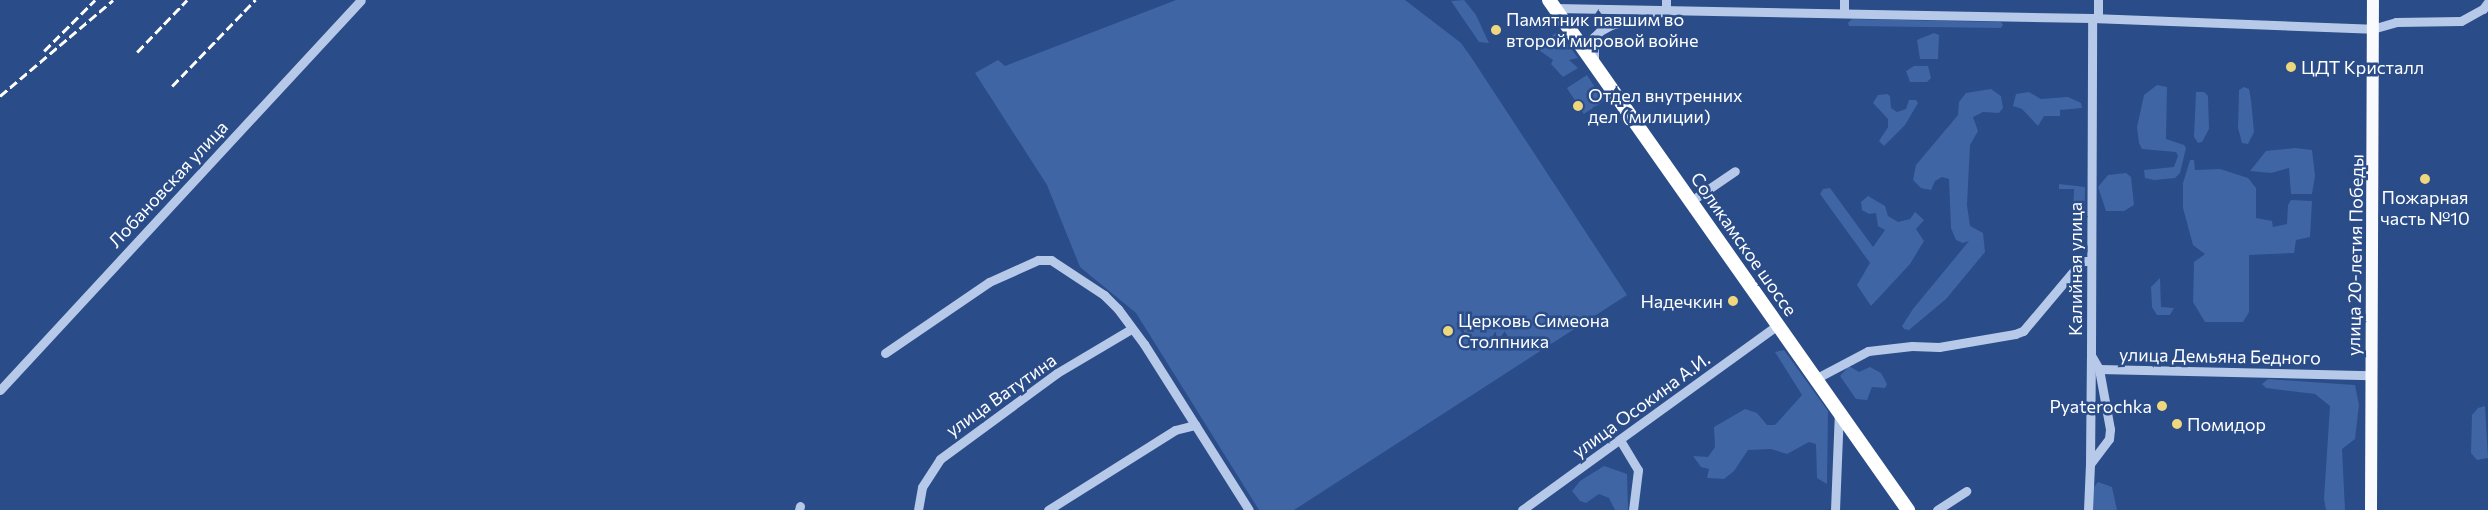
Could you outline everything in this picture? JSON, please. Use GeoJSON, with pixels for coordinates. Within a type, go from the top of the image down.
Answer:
{"type":"FeatureCollection","features":[{"type":"Feature","properties":{"kind":"highway","name":"Соликамское шоссе"},"geometry":{"type":"LineString","coordinates":[[1552,4],[1908,510]]}},
{"type":"Feature","properties":{"kind":"main road","name":"улица 20-летия Победы"},"geometry":{"type":"LineString","coordinates":[[2371,510],[2373,0]]}},
{"type":"Feature","properties":{"kind":"street","name":"Лобановская улица"},"geometry":{"type":"LineString","coordinates":[[0,390],[360,0]]}},
{"type":"Feature","properties":{"kind":"street"},"geometry":{"type":"LineString","coordinates":[[1666,0],[1666,11]]}},
{"type":"Feature","properties":{"kind":"street"},"geometry":{"type":"LineString","coordinates":[[1844,0],[1844,13]]}},
{"type":"Feature","properties":{"kind":"street","name":"Калийная улица"},"geometry":{"type":"LineString","coordinates":[[2090,464],[2110,439],[2099,370],[2091,355],[2095,18],[2098,0]]}},
{"type":"Feature","properties":{"kind":"street"},"geometry":{"type":"LineString","coordinates":[[1552,4],[1666,11],[2095,18],[2372,29],[2396,22],[2462,21],[2483,9],[2488,2]]}},
{"type":"Feature","properties":{"kind":"street"},"geometry":{"type":"LineString","coordinates":[[1596,67],[1592,48],[1594,37],[1600,31],[1611,25],[1666,11]]}},
{"type":"Feature","properties":{"kind":"street"},"geometry":{"type":"LineString","coordinates":[[1691,201],[1735,171]]}},
{"type":"Feature","properties":{"kind":"street"},"geometry":{"type":"LineString","coordinates":[[885,353],[989,282],[1038,260],[1051,260],[1062,265],[1082,283],[1104,295],[1118,309],[1249,510]]}},
{"type":"Feature","properties":{"kind":"street"},"geometry":{"type":"LineString","coordinates":[[1815,379],[1868,350],[1912,346],[1939,348],[2015,334],[2023,330],[2082,261],[2091,261]]}},
{"type":"Feature","properties":{"kind":"street","name":"улица Осокина А.И."},"geometry":{"type":"LineString","coordinates":[[1522,510],[1778,326]]}},
{"type":"Feature","properties":{"kind":"street","name":"улица Ватутина"},"geometry":{"type":"LineString","coordinates":[[918,510],[922,487],[940,458],[1057,373],[1131,329]]}},
{"type":"Feature","properties":{"kind":"street"},"geometry":{"type":"LineString","coordinates":[[2088,510],[2091,355]]}},
{"type":"Feature","properties":{"kind":"street","name":"улица Демьяна Бедного"},"geometry":{"type":"LineString","coordinates":[[2099,370],[2371,375]]}},
{"type":"Feature","properties":{"kind":"street"},"geometry":{"type":"LineString","coordinates":[[1835,510],[1839,412]]}},
{"type":"Feature","properties":{"kind":"street"},"geometry":{"type":"LineString","coordinates":[[1048,510],[1175,430],[1195,425]]}},
{"type":"Feature","properties":{"kind":"street"},"geometry":{"type":"LineString","coordinates":[[1620,440],[1638,470],[1633,510]]}},
{"type":"Feature","properties":{"kind":"street"},"geometry":{"type":"LineString","coordinates":[[1937,510],[1966,490]]}},
{"type":"Feature","properties":{"kind":"shaded area"},"geometry":{"type":"Polygon","coordinates":[[[1176,0],[1405,0],[1461,43],[1627,295],[1294,510],[1259,510],[1136,313],[1080,267],[1047,185],[975,73],[998,60],[1005,66],[1176,0]]]}},
{"type":"Feature","properties":{"kind":"shaded area"},"geometry":{"type":"Polygon","coordinates":[[[1464,0],[1476,15],[1489,43],[1479,42],[1451,1],[1464,0]]]}},
{"type":"Feature","properties":{"kind":"shaded area"},"geometry":{"type":"Polygon","coordinates":[[[1852,19],[2001,22],[2003,25],[2001,28],[1849,26],[1848,23],[1852,19]]]}},
{"type":"Feature","properties":{"kind":"shaded area"},"geometry":{"type":"Polygon","coordinates":[[[1558,31],[1578,58],[1569,60],[1578,68],[1563,77],[1551,64],[1553,60],[1536,48],[1558,31]]]}},
{"type":"Feature","properties":{"kind":"shaded area"},"geometry":{"type":"Polygon","coordinates":[[[1934,33],[1939,35],[1938,59],[1920,59],[1917,40],[1934,33]]]}},
{"type":"Feature","properties":{"kind":"shaded area"},"geometry":{"type":"Polygon","coordinates":[[[1914,66],[1928,66],[1931,78],[1927,82],[1910,82],[1906,71],[1914,66]]]}},
{"type":"Feature","properties":{"kind":"shaded area"},"geometry":{"type":"Polygon","coordinates":[[[1587,75],[1604,101],[1584,114],[1567,88],[1587,75]]]}},
{"type":"Feature","properties":{"kind":"shaded area"},"geometry":{"type":"Polygon","coordinates":[[[2157,85],[2167,87],[2166,139],[2184,145],[2186,148],[2180,173],[2175,178],[2154,180],[2145,178],[2144,170],[2174,167],[2178,156],[2176,152],[2142,149],[2139,143],[2137,127],[2144,95],[2157,85]]]}},
{"type":"Feature","properties":{"kind":"shaded area"},"geometry":{"type":"Polygon","coordinates":[[[2244,87],[2249,89],[2254,132],[2248,144],[2242,143],[2238,128],[2239,90],[2244,87]]]}},
{"type":"Feature","properties":{"kind":"shaded area"},"geometry":{"type":"Polygon","coordinates":[[[1991,89],[2001,96],[2003,108],[1999,113],[1983,112],[1973,117],[1978,131],[1970,145],[1967,205],[1970,226],[1983,233],[1985,252],[1946,299],[1909,330],[1904,329],[1902,326],[1913,309],[1969,241],[1963,243],[1956,240],[1951,228],[1949,179],[1942,177],[1935,181],[1931,190],[1921,188],[1913,180],[1916,165],[1958,115],[1959,102],[1966,93],[1991,89]]]}},
{"type":"Feature","properties":{"kind":"shaded area"},"geometry":{"type":"Polygon","coordinates":[[[2029,92],[2041,99],[2068,97],[2081,103],[2082,108],[2060,110],[2060,116],[2044,116],[2038,126],[2022,109],[2013,106],[2016,94],[2029,92]]]}},
{"type":"Feature","properties":{"kind":"shaded area"},"geometry":{"type":"Polygon","coordinates":[[[2196,92],[2204,92],[2208,96],[2209,129],[2202,142],[2198,143],[2194,137],[2196,92]]]}},
{"type":"Feature","properties":{"kind":"shaded area"},"geometry":{"type":"Polygon","coordinates":[[[1887,94],[1890,96],[1891,108],[1897,112],[1906,109],[1909,100],[1916,100],[1918,103],[1905,125],[1884,146],[1879,141],[1888,127],[1888,119],[1873,103],[1878,95],[1887,94]]]}},
{"type":"Feature","properties":{"kind":"shaded area"},"geometry":{"type":"Polygon","coordinates":[[[2295,148],[2312,150],[2315,176],[2312,194],[2291,194],[2289,168],[2271,173],[2250,171],[2266,151],[2295,148]]]}},
{"type":"Feature","properties":{"kind":"shaded area"},"geometry":{"type":"Polygon","coordinates":[[[2190,160],[2194,160],[2195,170],[2220,169],[2248,178],[2256,188],[2256,218],[2272,221],[2273,227],[2287,224],[2288,205],[2291,200],[2312,201],[2310,237],[2296,240],[2294,253],[2249,255],[2249,312],[2243,322],[2205,322],[2193,302],[2194,262],[2205,254],[2193,245],[2183,208],[2183,183],[2190,160]]]}},
{"type":"Feature","properties":{"kind":"shaded area"},"geometry":{"type":"Polygon","coordinates":[[[2126,173],[2131,177],[2134,205],[2124,211],[2106,211],[2098,187],[2108,175],[2126,173]]]}},
{"type":"Feature","properties":{"kind":"shaded area"},"geometry":{"type":"Polygon","coordinates":[[[2059,184],[2085,187],[2084,241],[2072,242],[2074,189],[2059,189],[2059,184]]]}},
{"type":"Feature","properties":{"kind":"shaded area"},"geometry":{"type":"Polygon","coordinates":[[[1830,188],[1873,247],[1885,230],[1878,226],[1876,213],[1869,214],[1862,210],[1861,202],[1868,196],[1885,206],[1888,216],[1898,222],[1910,219],[1915,212],[1924,220],[1916,229],[1924,241],[1910,264],[1871,306],[1857,285],[1870,263],[1820,194],[1823,189],[1830,188]]]}},
{"type":"Feature","properties":{"kind":"shaded area"},"geometry":{"type":"Polygon","coordinates":[[[2160,278],[2161,307],[2174,308],[2170,315],[2157,315],[2152,307],[2151,287],[2160,278]]]}},
{"type":"Feature","properties":{"kind":"shaded area"},"geometry":{"type":"Polygon","coordinates":[[[1784,350],[1828,411],[1827,484],[1817,478],[1816,444],[1809,442],[1787,454],[1771,449],[1748,450],[1734,471],[1724,479],[1707,478],[1709,469],[1701,467],[1693,456],[1708,457],[1715,447],[1714,427],[1745,409],[1757,413],[1767,425],[1775,425],[1802,395],[1775,352],[1784,350]]]}},
{"type":"Feature","properties":{"kind":"shaded area"},"geometry":{"type":"Polygon","coordinates":[[[1849,366],[1859,372],[1870,367],[1881,373],[1887,384],[1885,388],[1872,387],[1867,400],[1856,399],[1840,376],[1849,366]]]}},
{"type":"Feature","properties":{"kind":"shaded area"},"geometry":{"type":"Polygon","coordinates":[[[2268,379],[2355,385],[2359,405],[2355,439],[2342,449],[2345,510],[2326,510],[2324,499],[2330,406],[2315,394],[2266,388],[2262,384],[2268,379]]]}},
{"type":"Feature","properties":{"kind":"shaded area"},"geometry":{"type":"Polygon","coordinates":[[[2485,406],[2488,458],[2477,460],[2471,453],[2472,415],[2478,408],[2485,406]]]}},
{"type":"Feature","properties":{"kind":"shaded area"},"geometry":{"type":"Polygon","coordinates":[[[1604,466],[1627,474],[1628,510],[1615,510],[1609,498],[1599,494],[1586,503],[1580,501],[1572,491],[1580,481],[1604,466]]]}},
{"type":"Feature","properties":{"kind":"shaded area"},"geometry":{"type":"Polygon","coordinates":[[[2098,482],[2112,487],[2117,510],[2085,510],[2086,497],[2098,482]]]}},
{"type":"Feature","properties":{"kind":"railway"},"geometry":{"type":"LineString","coordinates":[[44,51],[95,0]]}},
{"type":"Feature","properties":{"kind":"railway"},"geometry":{"type":"LineString","coordinates":[[0,96],[113,0]]}},
{"type":"Feature","properties":{"kind":"railway"},"geometry":{"type":"LineString","coordinates":[[137,52],[187,0]]}},
{"type":"Feature","properties":{"kind":"railway"},"geometry":{"type":"LineString","coordinates":[[172,86],[255,0]]}},
{"type":"Feature","properties":{"kind":"place","name":"Памятник павшим во второй мировой войне"},"geometry":{"type":"Point","coordinates":[1496,30]}},
{"type":"Feature","properties":{"kind":"place","name":"ЦДТ Кристалл"},"geometry":{"type":"Point","coordinates":[2291,67]}},
{"type":"Feature","properties":{"kind":"place","name":"Отдел внутренних дел (милиции)"},"geometry":{"type":"Point","coordinates":[1578,106]}},
{"type":"Feature","properties":{"kind":"place","name":"Пожарная часть №10"},"geometry":{"type":"Point","coordinates":[2425,179]}},
{"type":"Feature","properties":{"kind":"place","name":"Надечкин"},"geometry":{"type":"Point","coordinates":[1733,301]}},
{"type":"Feature","properties":{"kind":"place","name":"Церковь Симеона Столпника"},"geometry":{"type":"Point","coordinates":[1448,331]}},
{"type":"Feature","properties":{"kind":"place","name":"Pyaterochka"},"geometry":{"type":"Point","coordinates":[2162,406]}},
{"type":"Feature","properties":{"kind":"place","name":"Помидор"},"geometry":{"type":"Point","coordinates":[2177,424]}}]}
